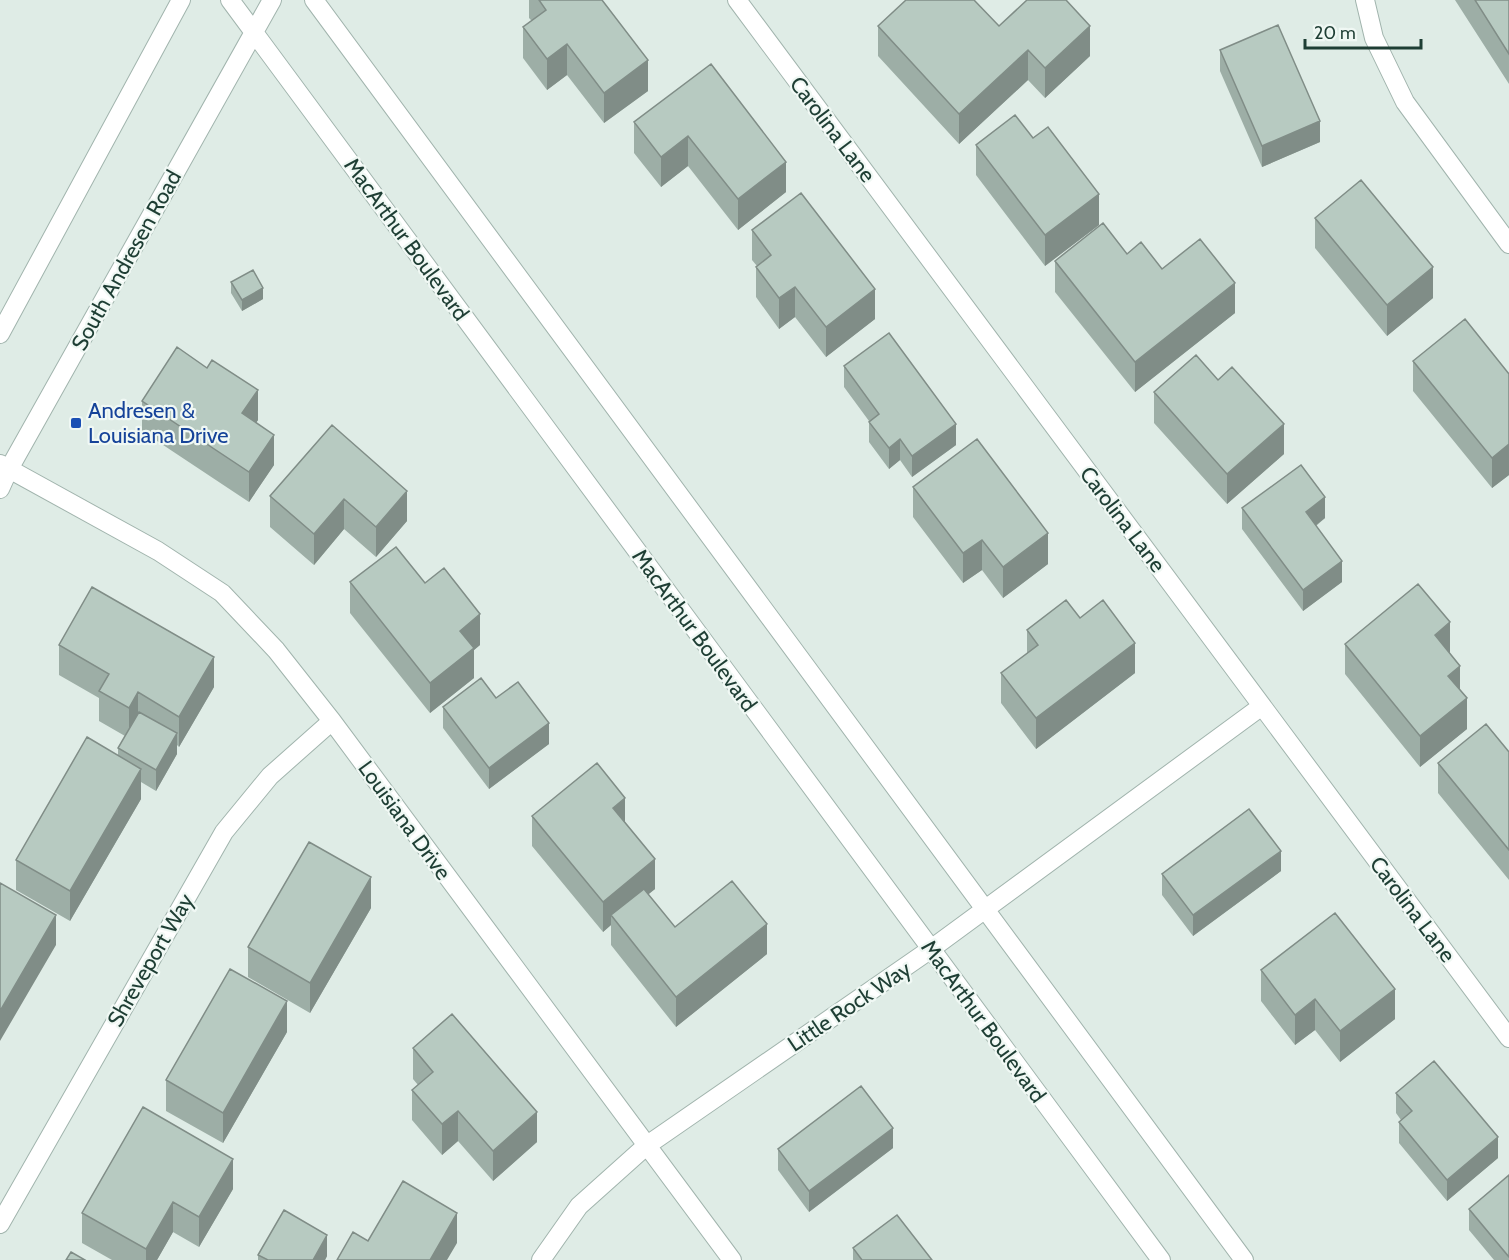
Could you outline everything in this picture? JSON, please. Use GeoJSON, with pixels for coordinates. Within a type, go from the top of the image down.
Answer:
{"type":"FeatureCollection","features":[{"type":"Feature","properties":{"kind":"street"},"geometry":{"type":"LineString","coordinates":[[0,334],[181,0]]}},
{"type":"Feature","properties":{"kind":"street","name":"MacArthur Boulevard"},"geometry":{"type":"LineString","coordinates":[[230,0],[1161,1260]]}},
{"type":"Feature","properties":{"kind":"street","name":"South Andresen Road"},"geometry":{"type":"LineString","coordinates":[[0,489],[5,467],[272,0]]}},
{"type":"Feature","properties":{"kind":"street"},"geometry":{"type":"LineString","coordinates":[[314,0],[1244,1260]]}},
{"type":"Feature","properties":{"kind":"street","name":"Carolina Lane"},"geometry":{"type":"LineString","coordinates":[[737,0],[1509,1038]]}},
{"type":"Feature","properties":{"kind":"street"},"geometry":{"type":"LineString","coordinates":[[1365,0],[1374,38],[1405,102],[1509,244]]}},
{"type":"Feature","properties":{"kind":"street","name":"Louisiana Drive"},"geometry":{"type":"LineString","coordinates":[[5,467],[158,551],[222,593],[276,650],[332,721],[732,1260]]}},
{"type":"Feature","properties":{"kind":"street","name":"Little Rock Way"},"geometry":{"type":"LineString","coordinates":[[542,1260],[579,1206],[646,1146],[931,949],[1262,706]]}},
{"type":"Feature","properties":{"kind":"street","name":"Shreveport Way"},"geometry":{"type":"LineString","coordinates":[[0,1224],[224,832],[270,776],[332,721]]}},
{"type":"Feature","properties":{"kind":"building"},"geometry":{"type":"Polygon","coordinates":[[[539,0],[602,0],[648,60],[604,93],[567,44],[547,59],[523,27],[546,10],[539,0]]]}},
{"type":"Feature","properties":{"kind":"building"},"geometry":{"type":"Polygon","coordinates":[[[906,0],[974,0],[999,26],[1027,0],[1066,0],[1090,26],[1045,68],[1028,50],[959,114],[878,26],[906,0]]]}},
{"type":"Feature","properties":{"kind":"building"},"geometry":{"type":"Polygon","coordinates":[[[1475,0],[1509,0],[1509,54],[1475,0]]]}},
{"type":"Feature","properties":{"kind":"building"},"geometry":{"type":"Polygon","coordinates":[[[1278,25],[1320,121],[1262,146],[1220,50],[1278,25]]]}},
{"type":"Feature","properties":{"kind":"building"},"geometry":{"type":"Polygon","coordinates":[[[711,64],[786,162],[738,199],[688,136],[661,157],[634,122],[711,64]]]}},
{"type":"Feature","properties":{"kind":"building"},"geometry":{"type":"Polygon","coordinates":[[[1015,115],[1033,138],[1048,127],[1099,194],[1045,235],[976,145],[1015,115]]]}},
{"type":"Feature","properties":{"kind":"building"},"geometry":{"type":"Polygon","coordinates":[[[1361,180],[1433,267],[1387,305],[1315,218],[1361,180]]]}},
{"type":"Feature","properties":{"kind":"building"},"geometry":{"type":"Polygon","coordinates":[[[801,193],[875,289],[826,327],[795,287],[779,298],[756,267],[771,255],[752,230],[801,193]]]}},
{"type":"Feature","properties":{"kind":"building"},"geometry":{"type":"Polygon","coordinates":[[[1103,223],[1127,254],[1141,242],[1162,269],[1200,239],[1235,283],[1135,362],[1055,261],[1103,223]]]}},
{"type":"Feature","properties":{"kind":"building"},"geometry":{"type":"Polygon","coordinates":[[[253,270],[263,288],[242,300],[231,282],[253,270]]]}},
{"type":"Feature","properties":{"kind":"building"},"geometry":{"type":"Polygon","coordinates":[[[1465,319],[1509,374],[1509,444],[1492,458],[1413,361],[1465,319]]]}},
{"type":"Feature","properties":{"kind":"building"},"geometry":{"type":"Polygon","coordinates":[[[889,333],[956,424],[912,456],[900,439],[889,448],[869,422],[879,414],[844,366],[889,333]]]}},
{"type":"Feature","properties":{"kind":"building"},"geometry":{"type":"Polygon","coordinates":[[[177,347],[207,368],[212,360],[258,390],[242,413],[274,435],[249,472],[142,401],[177,347]]]}},
{"type":"Feature","properties":{"kind":"building"},"geometry":{"type":"Polygon","coordinates":[[[1196,355],[1218,380],[1232,367],[1284,424],[1227,474],[1154,392],[1196,355]]]}},
{"type":"Feature","properties":{"kind":"building"},"geometry":{"type":"Polygon","coordinates":[[[332,425],[407,491],[376,527],[344,499],[314,534],[270,496],[332,425]]]}},
{"type":"Feature","properties":{"kind":"building"},"geometry":{"type":"Polygon","coordinates":[[[977,439],[1048,533],[1003,567],[982,540],[963,553],[913,487],[977,439]]]}},
{"type":"Feature","properties":{"kind":"building"},"geometry":{"type":"Polygon","coordinates":[[[1301,465],[1325,497],[1306,512],[1342,561],[1303,590],[1242,508],[1301,465]]]}},
{"type":"Feature","properties":{"kind":"building"},"geometry":{"type":"Polygon","coordinates":[[[396,547],[425,583],[444,568],[480,614],[460,631],[474,648],[430,683],[350,582],[396,547]]]}},
{"type":"Feature","properties":{"kind":"building"},"geometry":{"type":"Polygon","coordinates":[[[1418,584],[1450,622],[1435,635],[1460,666],[1448,676],[1467,698],[1420,736],[1345,644],[1418,584]]]}},
{"type":"Feature","properties":{"kind":"building"},"geometry":{"type":"Polygon","coordinates":[[[92,587],[214,657],[179,717],[138,692],[129,708],[99,691],[109,674],[59,645],[92,587]]]}},
{"type":"Feature","properties":{"kind":"building"},"geometry":{"type":"Polygon","coordinates":[[[1066,600],[1080,618],[1103,600],[1135,643],[1036,718],[1001,673],[1038,645],[1027,630],[1066,600]]]}},
{"type":"Feature","properties":{"kind":"building"},"geometry":{"type":"Polygon","coordinates":[[[481,678],[496,698],[518,682],[549,723],[489,768],[443,707],[481,678]]]}},
{"type":"Feature","properties":{"kind":"building"},"geometry":{"type":"Polygon","coordinates":[[[139,712],[177,733],[156,770],[118,748],[139,712]]]}},
{"type":"Feature","properties":{"kind":"building"},"geometry":{"type":"Polygon","coordinates":[[[1486,724],[1509,752],[1509,850],[1438,763],[1486,724]]]}},
{"type":"Feature","properties":{"kind":"building"},"geometry":{"type":"Polygon","coordinates":[[[87,737],[141,769],[70,891],[16,860],[87,737]]]}},
{"type":"Feature","properties":{"kind":"building"},"geometry":{"type":"Polygon","coordinates":[[[597,763],[625,798],[613,808],[655,859],[603,902],[532,816],[597,763]]]}},
{"type":"Feature","properties":{"kind":"building"},"geometry":{"type":"Polygon","coordinates":[[[1249,809],[1281,851],[1193,915],[1162,874],[1249,809]]]}},
{"type":"Feature","properties":{"kind":"building"},"geometry":{"type":"Polygon","coordinates":[[[309,842],[371,877],[310,983],[248,947],[309,842]]]}},
{"type":"Feature","properties":{"kind":"building"},"geometry":{"type":"Polygon","coordinates":[[[732,881],[767,924],[676,997],[611,915],[644,889],[675,927],[732,881]]]}},
{"type":"Feature","properties":{"kind":"building"},"geometry":{"type":"Polygon","coordinates":[[[0,883],[56,915],[0,1011],[0,883]]]}},
{"type":"Feature","properties":{"kind":"building"},"geometry":{"type":"Polygon","coordinates":[[[1335,913],[1395,989],[1340,1031],[1315,999],[1295,1015],[1261,970],[1335,913]]]}},
{"type":"Feature","properties":{"kind":"building"},"geometry":{"type":"Polygon","coordinates":[[[230,969],[287,1001],[223,1113],[166,1080],[230,969]]]}},
{"type":"Feature","properties":{"kind":"building"},"geometry":{"type":"Polygon","coordinates":[[[452,1014],[537,1112],[493,1151],[458,1111],[442,1124],[412,1090],[433,1072],[413,1048],[452,1014]]]}},
{"type":"Feature","properties":{"kind":"building"},"geometry":{"type":"Polygon","coordinates":[[[1434,1061],[1498,1137],[1447,1180],[1399,1122],[1412,1111],[1396,1093],[1434,1061]]]}},
{"type":"Feature","properties":{"kind":"building"},"geometry":{"type":"Polygon","coordinates":[[[861,1086],[893,1128],[809,1191],[778,1149],[861,1086]]]}},
{"type":"Feature","properties":{"kind":"building"},"geometry":{"type":"Polygon","coordinates":[[[143,1107],[233,1159],[199,1217],[173,1202],[146,1249],[82,1213],[143,1107]]]}},
{"type":"Feature","properties":{"kind":"building"},"geometry":{"type":"Polygon","coordinates":[[[1509,1175],[1509,1257],[1469,1209],[1509,1175]]]}},
{"type":"Feature","properties":{"kind":"building"},"geometry":{"type":"Polygon","coordinates":[[[403,1181],[457,1213],[430,1260],[337,1260],[353,1232],[368,1241],[403,1181]]]}},
{"type":"Feature","properties":{"kind":"building"},"geometry":{"type":"Polygon","coordinates":[[[284,1210],[327,1235],[313,1260],[268,1260],[258,1255],[284,1210]]]}},
{"type":"Feature","properties":{"kind":"building"},"geometry":{"type":"Polygon","coordinates":[[[897,1215],[932,1260],[862,1260],[853,1248],[897,1215]]]}},
{"type":"Feature","properties":{"kind":"building"},"geometry":{"type":"Polygon","coordinates":[[[71,1252],[85,1260],[66,1260],[71,1252]]]}},
{"type":"Feature","properties":{"kind":"place","name":"Andresen & Louisiana Drive"},"geometry":{"type":"Point","coordinates":[76,423]}}]}
